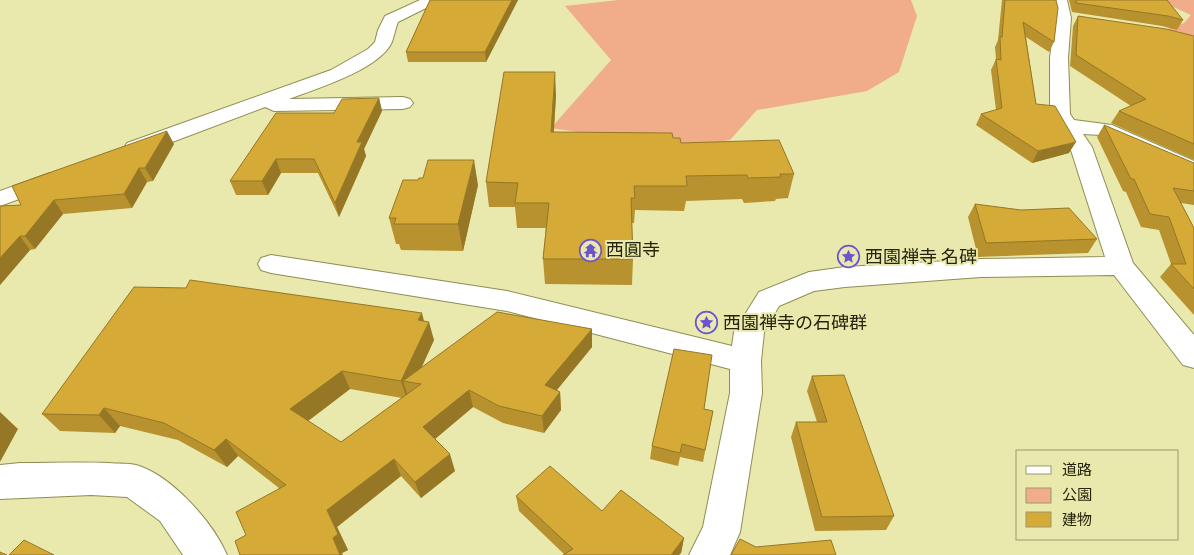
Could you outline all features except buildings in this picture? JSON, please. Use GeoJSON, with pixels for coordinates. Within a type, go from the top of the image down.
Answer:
{"type":"FeatureCollection","features":[{"type":"Feature","properties":{"kind":"street"},"geometry":{"type":"LineString","coordinates":[[120,154],[338,74],[374,53],[383,43],[391,19],[420,5],[440,0]]}},
{"type":"Feature","properties":{"kind":"street"},"geometry":{"type":"LineString","coordinates":[[1068,13],[1059,58],[1060,114],[1081,147],[1121,266],[1194,356]]}},
{"type":"Feature","properties":{"kind":"street"},"geometry":{"type":"LineString","coordinates":[[250,106],[403,104]]}},
{"type":"Feature","properties":{"kind":"street"},"geometry":{"type":"LineString","coordinates":[[1067,126],[1106,129],[1194,170]]}},
{"type":"Feature","properties":{"kind":"street"},"geometry":{"type":"LineString","coordinates":[[0,199],[64,174]]}},
{"type":"Feature","properties":{"kind":"street"},"geometry":{"type":"LineString","coordinates":[[271,264],[507,301],[745,361]]}},
{"type":"Feature","properties":{"kind":"street"},"geometry":{"type":"LineString","coordinates":[[709,555],[721,532],[746,393],[745,361],[749,332],[769,299],[809,282],[911,272],[981,268],[1121,266]]}},
{"type":"Feature","properties":{"kind":"street"},"geometry":{"type":"LineString","coordinates":[[0,482],[91,479],[134,481],[173,509],[206,555]]}},
{"type":"Feature","properties":{"kind":"green space"},"geometry":{"type":"Polygon","coordinates":[[[618,0],[911,0],[917,16],[899,72],[867,91],[757,110],[730,140],[682,148],[551,128],[611,60],[565,6],[618,0]]]}},
{"type":"Feature","properties":{"kind":"green space"},"geometry":{"type":"Polygon","coordinates":[[[1158,0],[1194,0],[1194,39],[1164,30],[1184,23],[1191,15],[1158,0]]]}},
{"type":"Feature","properties":{"kind":"place","name":"西圓寺"},"geometry":{"type":"Point","coordinates":[590,250]}},
{"type":"Feature","properties":{"kind":"place","name":"西園禅寺 名碑"},"geometry":{"type":"Point","coordinates":[849,257]}},
{"type":"Feature","properties":{"kind":"place","name":"西園禅寺の石碑群"},"geometry":{"type":"Point","coordinates":[707,323]}}]}
